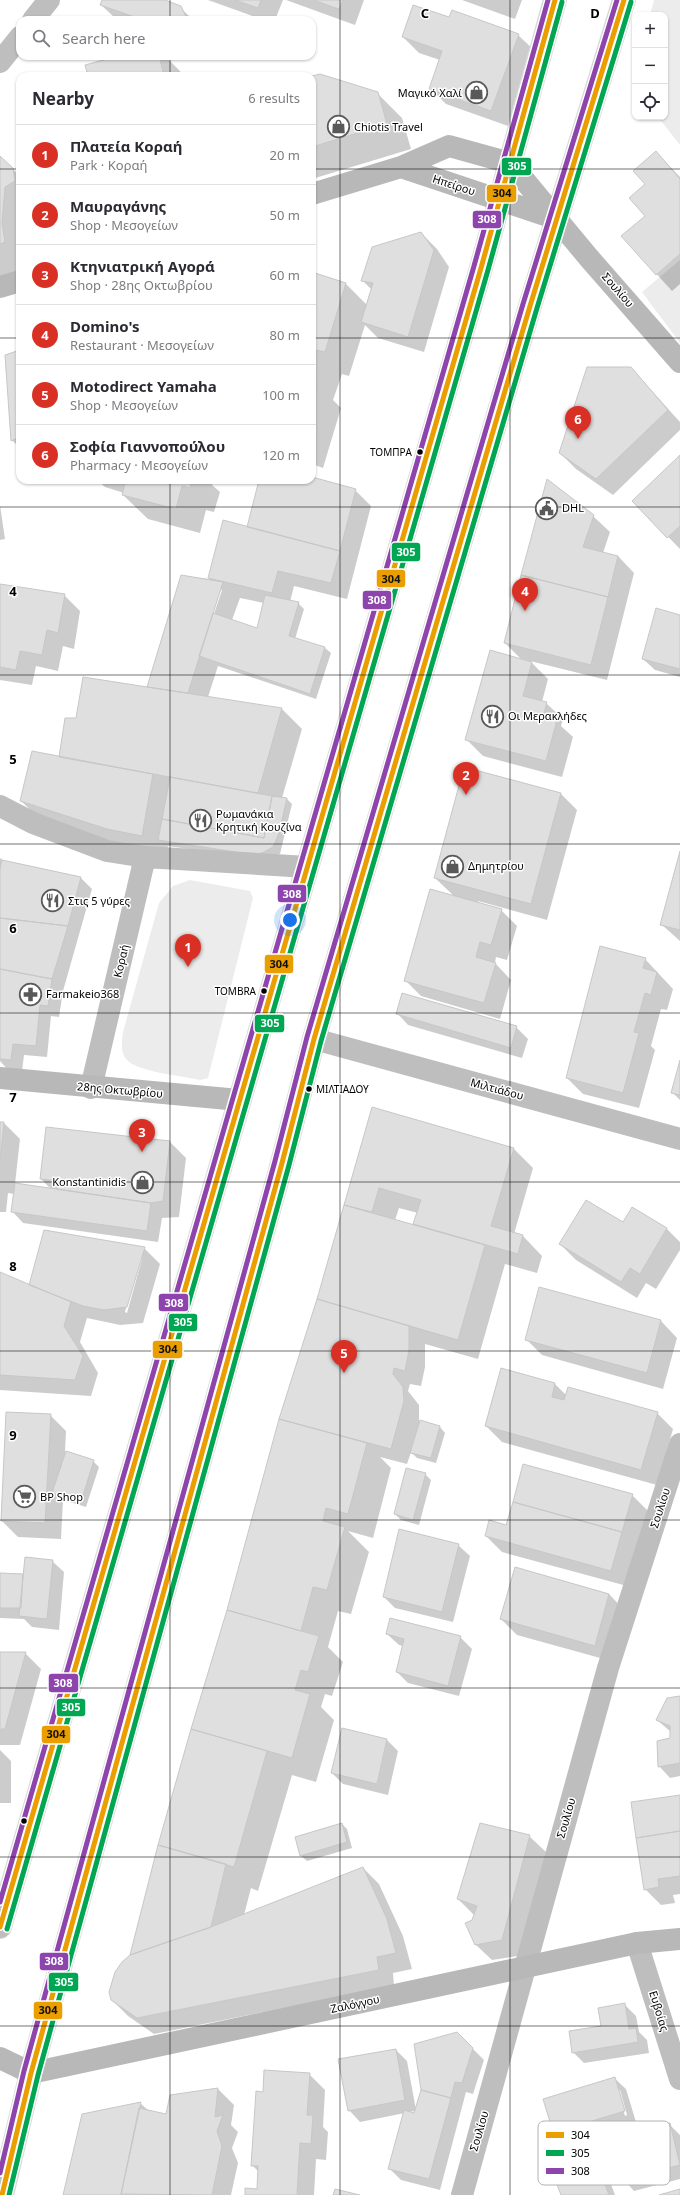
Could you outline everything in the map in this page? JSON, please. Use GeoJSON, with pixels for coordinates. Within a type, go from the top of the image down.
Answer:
{"type":"FeatureCollection","features":[{"type":"Feature","properties":{"kind":"main road"},"geometry":{"type":"LineString","coordinates":[[36,16],[49,0]]}},
{"type":"Feature","properties":{"kind":"main road"},"geometry":{"type":"LineString","coordinates":[[0,1927],[500,200],[554,0]]}},
{"type":"Feature","properties":{"kind":"main road"},"geometry":{"type":"LineString","coordinates":[[2,2195],[31,2073],[282,1163],[314,1039],[557,219],[624,0]]}},
{"type":"Feature","properties":{"kind":"main road"},"geometry":{"type":"LineString","coordinates":[[0,62],[16,42]]}},
{"type":"Feature","properties":{"kind":"main road"},"geometry":{"type":"LineString","coordinates":[[0,806],[33,823],[108,851],[145,857],[307,867]]}},
{"type":"Feature","properties":{"kind":"main road","name":"Κοραή"},"geometry":{"type":"LineString","coordinates":[[90,1088],[145,857]]}},
{"type":"Feature","properties":{"kind":"main road","name":"Μιλτιάδου"},"geometry":{"type":"LineString","coordinates":[[314,1039],[680,1139]]}},
{"type":"Feature","properties":{"kind":"main road","name":"Σουλίου"},"geometry":{"type":"LineString","coordinates":[[462,2195],[608,1668],[680,1444]]}},
{"type":"Feature","properties":{"kind":"main road","name":"Ευβοίας"},"geometry":{"type":"LineString","coordinates":[[638,1943],[680,2079]]}},
{"type":"Feature","properties":{"kind":"street"},"geometry":{"type":"LineString","coordinates":[[316,193],[401,167],[449,146],[510,163],[557,219]]}},
{"type":"Feature","properties":{"kind":"street","name":"Ηπείρου"},"geometry":{"type":"LineString","coordinates":[[401,167],[557,219]]}},
{"type":"Feature","properties":{"kind":"street","name":"Σουλίου"},"geometry":{"type":"LineString","coordinates":[[557,219],[680,362]]}},
{"type":"Feature","properties":{"kind":"street"},"geometry":{"type":"LineString","coordinates":[[0,287],[16,282]]}},
{"type":"Feature","properties":{"kind":"street","name":"28ης Οκτωβρίου"},"geometry":{"type":"LineString","coordinates":[[0,1078],[90,1088],[239,1100]]}},
{"type":"Feature","properties":{"kind":"street","name":"Ζαλόγγου"},"geometry":{"type":"LineString","coordinates":[[31,2073],[638,1943],[680,1938]]}},
{"type":"Feature","properties":{"kind":"street"},"geometry":{"type":"LineString","coordinates":[[0,2058],[31,2073]]}},
{"type":"Feature","properties":{"kind":"shaded area"},"geometry":{"type":"Polygon","coordinates":[[[654,0],[680,0],[680,145],[660,120],[668,120],[668,12],[651,12],[654,0]]]}},
{"type":"Feature","properties":{"kind":"shaded area"},"geometry":{"type":"Polygon","coordinates":[[[680,260],[680,343],[642,292],[680,260]]]}},
{"type":"Feature","properties":{"kind":"shaded area"},"geometry":{"type":"Polygon","coordinates":[[[190,880],[250,891],[253,898],[208,1078],[200,1080],[161,1073],[140,1067],[126,1059],[122,1046],[123,1032],[159,903],[173,886],[190,880]]]}},
{"type":"Feature","properties":{"kind":"building"},"geometry":{"type":"Polygon","coordinates":[[[102,0],[165,0],[181,6],[186,16],[132,16],[100,5],[102,0]]]}},
{"type":"Feature","properties":{"kind":"building"},"geometry":{"type":"Polygon","coordinates":[[[235,0],[261,0],[258,8],[235,0]]]}},
{"type":"Feature","properties":{"kind":"building"},"geometry":{"type":"Polygon","coordinates":[[[313,0],[343,0],[339,9],[313,0]]]}},
{"type":"Feature","properties":{"kind":"building"},"geometry":{"type":"Polygon","coordinates":[[[413,5],[449,17],[452,10],[519,34],[491,111],[429,89],[442,51],[402,37],[413,5]]]}},
{"type":"Feature","properties":{"kind":"building"},"geometry":{"type":"Polygon","coordinates":[[[103,60],[160,60],[163,72],[87,72],[85,65],[103,60]]]}},
{"type":"Feature","properties":{"kind":"building"},"geometry":{"type":"Polygon","coordinates":[[[320,74],[378,92],[387,124],[316,146],[316,75],[320,74]]]}},
{"type":"Feature","properties":{"kind":"building"},"geometry":{"type":"Polygon","coordinates":[[[656,151],[680,179],[680,254],[656,275],[621,236],[645,216],[629,198],[645,184],[633,171],[656,151]]]}},
{"type":"Feature","properties":{"kind":"building"},"geometry":{"type":"Polygon","coordinates":[[[0,156],[13,168],[15,181],[5,187],[2,223],[5,242],[0,244],[0,156]]]}},
{"type":"Feature","properties":{"kind":"building"},"geometry":{"type":"Polygon","coordinates":[[[421,232],[434,250],[408,337],[361,322],[373,283],[361,281],[372,247],[421,232]]]}},
{"type":"Feature","properties":{"kind":"building"},"geometry":{"type":"Polygon","coordinates":[[[316,273],[346,283],[325,352],[317,350],[316,353],[316,273]]]}},
{"type":"Feature","properties":{"kind":"building"},"geometry":{"type":"Polygon","coordinates":[[[16,351],[16,439],[11,441],[5,355],[16,351]]]}},
{"type":"Feature","properties":{"kind":"building"},"geometry":{"type":"Polygon","coordinates":[[[587,367],[631,367],[668,410],[596,479],[559,453],[587,367]]]}},
{"type":"Feature","properties":{"kind":"building"},"geometry":{"type":"Polygon","coordinates":[[[680,455],[680,526],[667,538],[632,501],[680,455]]]}},
{"type":"Feature","properties":{"kind":"building"},"geometry":{"type":"Polygon","coordinates":[[[316,478],[356,489],[340,551],[247,527],[258,484],[316,484],[316,478]]]}},
{"type":"Feature","properties":{"kind":"building"},"geometry":{"type":"Polygon","coordinates":[[[547,479],[594,515],[583,547],[618,556],[608,597],[521,575],[547,479]]]}},
{"type":"Feature","properties":{"kind":"building"},"geometry":{"type":"Polygon","coordinates":[[[125,484],[191,484],[190,488],[182,486],[176,509],[122,495],[125,484]]]}},
{"type":"Feature","properties":{"kind":"building"},"geometry":{"type":"Polygon","coordinates":[[[223,520],[340,551],[331,583],[278,571],[272,593],[208,578],[223,520]]]}},
{"type":"Feature","properties":{"kind":"building"},"geometry":{"type":"Polygon","coordinates":[[[181,575],[223,582],[188,693],[147,687],[181,575]]]}},
{"type":"Feature","properties":{"kind":"building"},"geometry":{"type":"Polygon","coordinates":[[[521,575],[608,597],[591,665],[504,643],[521,575]]]}},
{"type":"Feature","properties":{"kind":"building"},"geometry":{"type":"Polygon","coordinates":[[[0,584],[65,594],[58,633],[47,630],[42,655],[20,651],[16,670],[0,667],[0,584]]]}},
{"type":"Feature","properties":{"kind":"building"},"geometry":{"type":"Polygon","coordinates":[[[265,595],[299,602],[289,636],[325,647],[310,694],[199,656],[213,613],[257,628],[265,595]]]}},
{"type":"Feature","properties":{"kind":"building"},"geometry":{"type":"Polygon","coordinates":[[[656,608],[680,615],[680,669],[642,659],[656,608]]]}},
{"type":"Feature","properties":{"kind":"building"},"geometry":{"type":"Polygon","coordinates":[[[490,650],[532,662],[523,696],[547,702],[543,717],[557,720],[546,761],[465,740],[490,650]]]}},
{"type":"Feature","properties":{"kind":"building"},"geometry":{"type":"Polygon","coordinates":[[[83,677],[282,708],[258,793],[59,757],[65,718],[76,718],[83,677]]]}},
{"type":"Feature","properties":{"kind":"building"},"geometry":{"type":"Polygon","coordinates":[[[32,751],[153,774],[142,836],[107,829],[20,801],[32,751]]]}},
{"type":"Feature","properties":{"kind":"building"},"geometry":{"type":"Polygon","coordinates":[[[464,767],[561,793],[531,904],[434,878],[464,767]]]}},
{"type":"Feature","properties":{"kind":"building"},"geometry":{"type":"Polygon","coordinates":[[[170,777],[272,796],[264,838],[162,819],[170,777]]]}},
{"type":"Feature","properties":{"kind":"building"},"geometry":{"type":"Polygon","coordinates":[[[272,796],[287,798],[279,833],[273,847],[264,852],[255,855],[158,840],[162,819],[264,838],[272,796]]]}},
{"type":"Feature","properties":{"kind":"building"},"geometry":{"type":"Polygon","coordinates":[[[680,851],[680,930],[660,925],[680,851]]]}},
{"type":"Feature","properties":{"kind":"building"},"geometry":{"type":"Polygon","coordinates":[[[2,860],[81,877],[68,926],[0,918],[0,869],[2,860]]]}},
{"type":"Feature","properties":{"kind":"building"},"geometry":{"type":"Polygon","coordinates":[[[430,889],[502,909],[491,945],[480,942],[476,957],[496,963],[484,1003],[404,981],[430,889]]]}},
{"type":"Feature","properties":{"kind":"building"},"geometry":{"type":"Polygon","coordinates":[[[0,918],[68,926],[52,979],[0,969],[0,918]]]}},
{"type":"Feature","properties":{"kind":"building"},"geometry":{"type":"Polygon","coordinates":[[[600,946],[646,958],[643,968],[657,972],[651,995],[645,993],[634,1032],[639,1033],[623,1093],[566,1078],[600,946]]]}},
{"type":"Feature","properties":{"kind":"building"},"geometry":{"type":"Polygon","coordinates":[[[0,969],[52,979],[48,1006],[40,1005],[36,1046],[13,1044],[11,1060],[0,1059],[0,969]]]}},
{"type":"Feature","properties":{"kind":"building"},"geometry":{"type":"Polygon","coordinates":[[[402,993],[517,1026],[511,1048],[396,1014],[402,993]]]}},
{"type":"Feature","properties":{"kind":"building"},"geometry":{"type":"Polygon","coordinates":[[[680,1060],[680,1095],[671,1093],[680,1060]]]}},
{"type":"Feature","properties":{"kind":"building"},"geometry":{"type":"Polygon","coordinates":[[[372,1107],[514,1148],[491,1226],[523,1235],[518,1254],[413,1224],[421,1200],[379,1188],[372,1212],[344,1205],[372,1107]]]}},
{"type":"Feature","properties":{"kind":"building"},"geometry":{"type":"Polygon","coordinates":[[[0,1122],[4,1122],[0,1160],[0,1122]]]}},
{"type":"Feature","properties":{"kind":"building"},"geometry":{"type":"Polygon","coordinates":[[[46,1127],[170,1141],[163,1201],[151,1203],[57,1189],[58,1181],[40,1179],[46,1127]]]}},
{"type":"Feature","properties":{"kind":"building"},"geometry":{"type":"Polygon","coordinates":[[[15,1183],[151,1203],[147,1231],[11,1212],[15,1183]]]}},
{"type":"Feature","properties":{"kind":"building"},"geometry":{"type":"Polygon","coordinates":[[[586,1200],[623,1222],[632,1207],[667,1228],[640,1274],[630,1268],[621,1282],[559,1244],[586,1200]]]}},
{"type":"Feature","properties":{"kind":"building"},"geometry":{"type":"Polygon","coordinates":[[[344,1205],[485,1245],[458,1340],[317,1299],[344,1205]]]}},
{"type":"Feature","properties":{"kind":"building"},"geometry":{"type":"Polygon","coordinates":[[[44,1230],[145,1247],[127,1307],[104,1310],[83,1306],[29,1285],[44,1230]]]}},
{"type":"Feature","properties":{"kind":"building"},"geometry":{"type":"Polygon","coordinates":[[[0,1272],[71,1302],[64,1326],[83,1356],[75,1380],[0,1375],[0,1272]]]}},
{"type":"Feature","properties":{"kind":"building"},"geometry":{"type":"Polygon","coordinates":[[[539,1287],[661,1320],[647,1373],[525,1340],[539,1287]]]}},
{"type":"Feature","properties":{"kind":"building"},"geometry":{"type":"Polygon","coordinates":[[[317,1299],[409,1326],[409,1350],[405,1371],[394,1368],[393,1374],[403,1387],[404,1401],[391,1449],[279,1419],[317,1299]]]}},
{"type":"Feature","properties":{"kind":"building"},"geometry":{"type":"Polygon","coordinates":[[[501,1368],[555,1383],[552,1397],[564,1400],[568,1387],[658,1412],[641,1470],[485,1426],[501,1368]]]}},
{"type":"Feature","properties":{"kind":"building"},"geometry":{"type":"Polygon","coordinates":[[[6,1412],[51,1414],[45,1523],[1,1521],[6,1412]]]}},
{"type":"Feature","properties":{"kind":"building"},"geometry":{"type":"Polygon","coordinates":[[[279,1419],[367,1443],[348,1514],[326,1508],[323,1521],[345,1527],[327,1590],[313,1587],[301,1631],[227,1610],[279,1419]]]}},
{"type":"Feature","properties":{"kind":"building"},"geometry":{"type":"Polygon","coordinates":[[[420,1420],[440,1426],[431,1458],[410,1453],[420,1420]]]}},
{"type":"Feature","properties":{"kind":"building"},"geometry":{"type":"Polygon","coordinates":[[[66,1451],[94,1460],[81,1502],[52,1493],[66,1451]]]}},
{"type":"Feature","properties":{"kind":"building"},"geometry":{"type":"Polygon","coordinates":[[[523,1464],[633,1494],[622,1532],[513,1502],[523,1464]]]}},
{"type":"Feature","properties":{"kind":"building"},"geometry":{"type":"Polygon","coordinates":[[[406,1468],[426,1473],[413,1520],[394,1514],[406,1468]]]}},
{"type":"Feature","properties":{"kind":"building"},"geometry":{"type":"Polygon","coordinates":[[[513,1502],[622,1532],[611,1571],[485,1536],[489,1520],[506,1525],[513,1502]]]}},
{"type":"Feature","properties":{"kind":"building"},"geometry":{"type":"Polygon","coordinates":[[[399,1529],[459,1544],[442,1612],[383,1597],[399,1529]]]}},
{"type":"Feature","properties":{"kind":"building"},"geometry":{"type":"Polygon","coordinates":[[[25,1557],[53,1560],[47,1619],[19,1616],[25,1557]]]}},
{"type":"Feature","properties":{"kind":"building"},"geometry":{"type":"Polygon","coordinates":[[[515,1567],[609,1594],[595,1646],[500,1619],[515,1567]]]}},
{"type":"Feature","properties":{"kind":"building"},"geometry":{"type":"Polygon","coordinates":[[[0,1573],[23,1574],[21,1608],[0,1608],[0,1573]]]}},
{"type":"Feature","properties":{"kind":"building"},"geometry":{"type":"Polygon","coordinates":[[[227,1610],[319,1636],[308,1672],[301,1670],[295,1690],[310,1694],[292,1758],[191,1729],[227,1610]]]}},
{"type":"Feature","properties":{"kind":"building"},"geometry":{"type":"Polygon","coordinates":[[[390,1618],[461,1636],[448,1686],[396,1672],[404,1639],[386,1634],[390,1618]]]}},
{"type":"Feature","properties":{"kind":"building"},"geometry":{"type":"Polygon","coordinates":[[[0,1652],[26,1652],[5,1729],[0,1729],[0,1652]]]}},
{"type":"Feature","properties":{"kind":"building"},"geometry":{"type":"Polygon","coordinates":[[[680,1696],[680,1763],[658,1767],[657,1741],[670,1738],[670,1726],[656,1720],[667,1698],[680,1696]]]}},
{"type":"Feature","properties":{"kind":"building"},"geometry":{"type":"Polygon","coordinates":[[[342,1728],[387,1739],[377,1784],[331,1773],[342,1728]]]}},
{"type":"Feature","properties":{"kind":"building"},"geometry":{"type":"Polygon","coordinates":[[[191,1729],[267,1751],[234,1867],[158,1845],[191,1729]]]}},
{"type":"Feature","properties":{"kind":"building"},"geometry":{"type":"Polygon","coordinates":[[[680,1795],[680,1831],[636,1838],[631,1802],[680,1795]]]}},
{"type":"Feature","properties":{"kind":"building"},"geometry":{"type":"Polygon","coordinates":[[[342,1823],[347,1842],[300,1856],[295,1837],[342,1823]]]}},
{"type":"Feature","properties":{"kind":"building"},"geometry":{"type":"Polygon","coordinates":[[[480,1823],[530,1835],[502,1940],[475,1945],[465,1923],[472,1920],[477,1906],[457,1899],[480,1823]]]}},
{"type":"Feature","properties":{"kind":"building"},"geometry":{"type":"Polygon","coordinates":[[[680,1831],[680,1876],[658,1879],[659,1887],[644,1890],[636,1838],[680,1831]]]}},
{"type":"Feature","properties":{"kind":"building"},"geometry":{"type":"Polygon","coordinates":[[[158,1845],[226,1864],[211,1927],[130,1955],[158,1845]]]}},
{"type":"Feature","properties":{"kind":"building"},"geometry":{"type":"Polygon","coordinates":[[[363,1867],[387,1919],[396,1953],[377,1957],[379,1970],[137,2018],[111,2000],[109,1992],[115,1972],[122,1962],[130,1955],[211,1927],[363,1867]]]}},
{"type":"Feature","properties":{"kind":"building"},"geometry":{"type":"Polygon","coordinates":[[[625,2003],[629,2029],[636,2028],[638,2042],[572,2053],[569,2031],[601,2026],[598,2008],[625,2003]]]}},
{"type":"Feature","properties":{"kind":"building"},"geometry":{"type":"Polygon","coordinates":[[[457,2032],[473,2048],[462,2083],[455,2082],[451,2098],[421,2090],[414,2044],[457,2032]]]}},
{"type":"Feature","properties":{"kind":"building"},"geometry":{"type":"Polygon","coordinates":[[[396,2049],[405,2100],[348,2111],[338,2059],[396,2049]]]}},
{"type":"Feature","properties":{"kind":"building"},"geometry":{"type":"Polygon","coordinates":[[[264,2070],[310,2073],[307,2115],[313,2115],[311,2144],[300,2143],[297,2195],[245,2195],[245,2188],[257,2189],[258,2166],[251,2166],[256,2091],[263,2092],[264,2070]]]}},
{"type":"Feature","properties":{"kind":"building"},"geometry":{"type":"Polygon","coordinates":[[[615,2077],[625,2111],[592,2121],[550,2121],[543,2099],[615,2077]]]}},
{"type":"Feature","properties":{"kind":"building"},"geometry":{"type":"Polygon","coordinates":[[[218,2088],[215,2117],[223,2115],[217,2131],[222,2146],[212,2195],[121,2194],[139,2108],[166,2114],[170,2095],[218,2088]]]}},
{"type":"Feature","properties":{"kind":"building"},"geometry":{"type":"Polygon","coordinates":[[[421,2090],[451,2098],[429,2179],[388,2169],[404,2110],[414,2113],[421,2090]]]}},
{"type":"Feature","properties":{"kind":"building"},"geometry":{"type":"Polygon","coordinates":[[[141,2102],[121,2195],[63,2195],[82,2114],[141,2102]]]}},
{"type":"Feature","properties":{"kind":"building"},"geometry":{"type":"Polygon","coordinates":[[[670,2123],[680,2165],[670,2168],[670,2123]]]}},
{"type":"Feature","properties":{"kind":"building"},"geometry":{"type":"Polygon","coordinates":[[[557,2185],[605,2185],[609,2195],[561,2195],[557,2185]]]}},
{"type":"Feature","properties":{"kind":"building"},"geometry":{"type":"Polygon","coordinates":[[[335,2189],[360,2195],[333,2195],[335,2189]]]}},
{"type":"Feature","properties":{"kind":"building"},"geometry":{"type":"Polygon","coordinates":[[[680,2189],[680,2195],[659,2195],[680,2189]]]}},
{"type":"Feature","properties":{"kind":"transit line","name":"308"},"geometry":{"type":"LineString","coordinates":[[0,1902],[474,266],[548,0]]}},
{"type":"Feature","properties":{"kind":"transit line","name":"304"},"geometry":{"type":"LineString","coordinates":[[0,1927],[481,268],[555,0]]}},
{"type":"Feature","properties":{"kind":"transit line","name":"308"},"geometry":{"type":"LineString","coordinates":[[0,2173],[24,2071],[275,1161],[307,1037],[523,304],[617,0]]}},
{"type":"Feature","properties":{"kind":"transit line","name":"304"},"geometry":{"type":"LineString","coordinates":[[2,2195],[31,2073],[282,1163],[314,1039],[530,306],[624,0]]}},
{"type":"Feature","properties":{"kind":"transit line","name":"305"},"geometry":{"type":"LineString","coordinates":[[7,1929],[488,270],[562,2]]}},
{"type":"Feature","properties":{"kind":"transit line","name":"305"},"geometry":{"type":"LineString","coordinates":[[9,2195],[38,2075],[289,1165],[321,1041],[537,308],[631,2]]}},
{"type":"Feature","properties":{"kind":"place","name":"Μαγικό Χαλί"},"geometry":{"type":"Point","coordinates":[477,93]}},
{"type":"Feature","properties":{"kind":"place","name":"Chiotis Travel"},"geometry":{"type":"Point","coordinates":[338,127]}},
{"type":"Feature","properties":{"kind":"place","name":"Σοφία Γιαννοπούλου"},"geometry":{"type":"Point","coordinates":[578,439]}},
{"type":"Feature","properties":{"kind":"place","name":"ΤΟΜΠΡΑ"},"geometry":{"type":"Point","coordinates":[420,452]}},
{"type":"Feature","properties":{"kind":"place","name":"DHL"},"geometry":{"type":"Point","coordinates":[547,508]}},
{"type":"Feature","properties":{"kind":"place","name":"Domino's"},"geometry":{"type":"Point","coordinates":[525,611]}},
{"type":"Feature","properties":{"kind":"place","name":"Οι Μερακλήδες"},"geometry":{"type":"Point","coordinates":[492,716]}},
{"type":"Feature","properties":{"kind":"place","name":"Μαυραγάνης"},"geometry":{"type":"Point","coordinates":[466,795]}},
{"type":"Feature","properties":{"kind":"place","name":"Ρωμανάκια Κρητική Κουζίνα"},"geometry":{"type":"Point","coordinates":[200,820]}},
{"type":"Feature","properties":{"kind":"place","name":"Δημητρίου"},"geometry":{"type":"Point","coordinates":[453,866]}},
{"type":"Feature","properties":{"kind":"place","name":"Στις 5 γύρες"},"geometry":{"type":"Point","coordinates":[53,901]}},
{"type":"Feature","properties":{"kind":"place","name":"Πλατεία Κοραή"},"geometry":{"type":"Point","coordinates":[188,967]}},
{"type":"Feature","properties":{"kind":"place","name":"TOMBRA"},"geometry":{"type":"Point","coordinates":[264,991]}},
{"type":"Feature","properties":{"kind":"place","name":"Farmakeio368"},"geometry":{"type":"Point","coordinates":[31,994]}},
{"type":"Feature","properties":{"kind":"place","name":"ΜΙΛΤΙΑΔΟΥ"},"geometry":{"type":"Point","coordinates":[309,1089]}},
{"type":"Feature","properties":{"kind":"place","name":"Κτηνιατρική Αγορά"},"geometry":{"type":"Point","coordinates":[142,1152]}},
{"type":"Feature","properties":{"kind":"place","name":"Konstantinidis"},"geometry":{"type":"Point","coordinates":[142,1182]}},
{"type":"Feature","properties":{"kind":"place","name":"Motodirect Yamaha"},"geometry":{"type":"Point","coordinates":[344,1373]}},
{"type":"Feature","properties":{"kind":"place","name":"BP Shop"},"geometry":{"type":"Point","coordinates":[25,1497]}}]}
